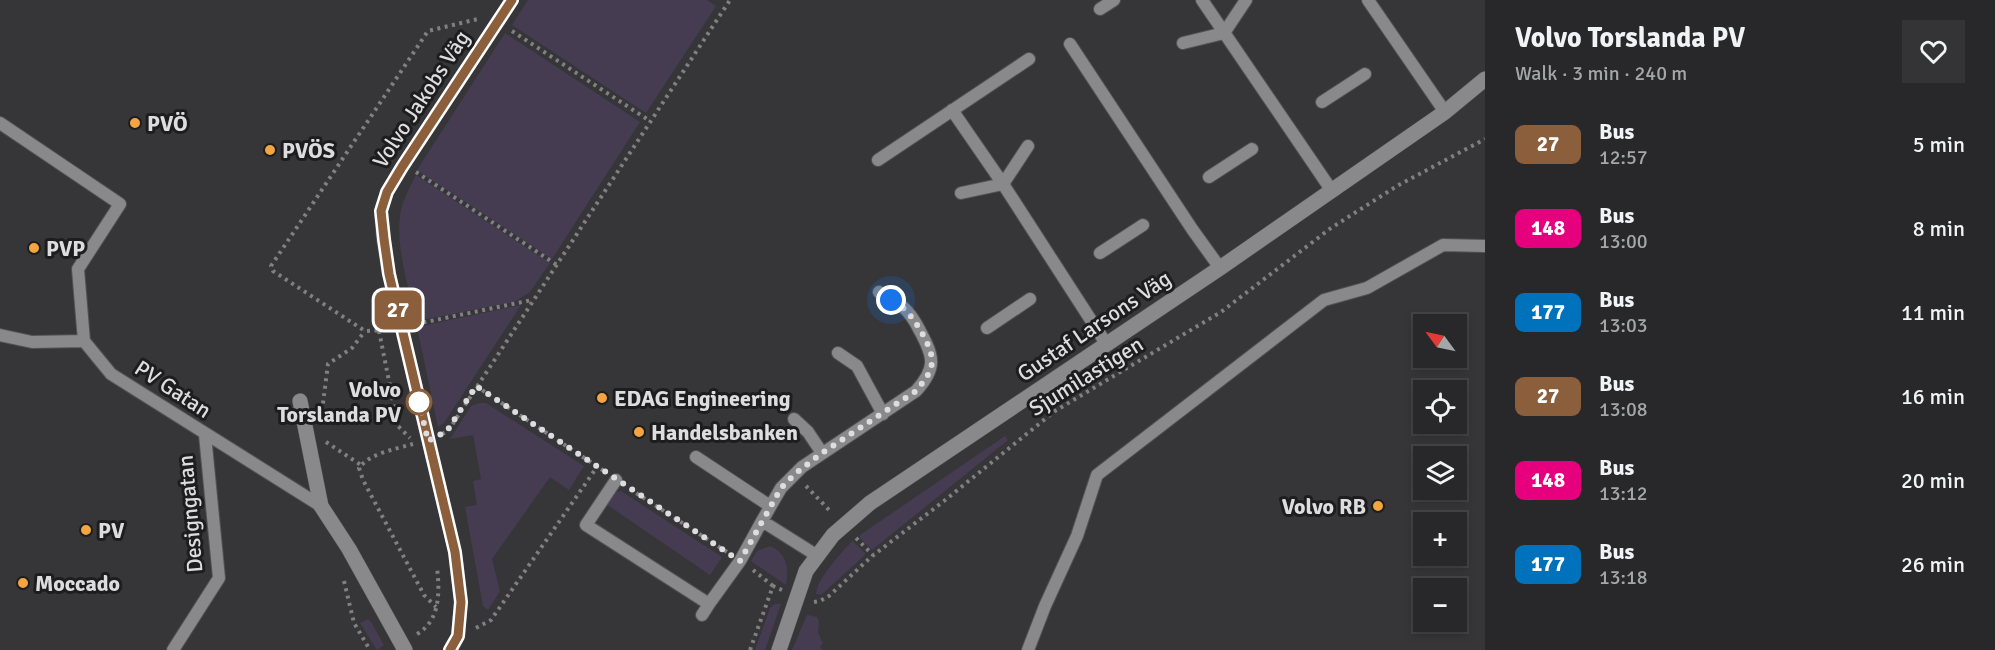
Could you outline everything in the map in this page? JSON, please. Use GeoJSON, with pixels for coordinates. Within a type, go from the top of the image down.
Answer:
{"type":"FeatureCollection","features":[{"type":"Feature","properties":{"kind":"street","name":"Gustaf Larsons Väg"},"geometry":{"type":"LineString","coordinates":[[779,650],[806,571],[833,535],[870,502],[1107,345],[1332,191],[1445,111],[1485,79]]}},
{"type":"Feature","properties":{"kind":"street"},"geometry":{"type":"LineString","coordinates":[[300,401],[321,506],[404,648]]}},
{"type":"Feature","properties":{"kind":"lane","name":"Volvo Jakobs Väg"},"geometry":{"type":"LineString","coordinates":[[450,650],[458,636],[461,602],[455,552],[389,274],[381,211],[387,192],[404,164],[512,0]]}},
{"type":"Feature","properties":{"kind":"lane"},"geometry":{"type":"LineString","coordinates":[[1100,9],[1114,0]]}},
{"type":"Feature","properties":{"kind":"lane"},"geometry":{"type":"LineString","coordinates":[[1202,0],[1332,191]]}},
{"type":"Feature","properties":{"kind":"lane"},"geometry":{"type":"LineString","coordinates":[[1183,43],[1224,33],[1246,0]]}},
{"type":"Feature","properties":{"kind":"lane"},"geometry":{"type":"LineString","coordinates":[[1368,0],[1445,111]]}},
{"type":"Feature","properties":{"kind":"lane"},"geometry":{"type":"LineString","coordinates":[[1070,44],[1220,268]]}},
{"type":"Feature","properties":{"kind":"lane"},"geometry":{"type":"LineString","coordinates":[[878,160],[1029,59]]}},
{"type":"Feature","properties":{"kind":"lane"},"geometry":{"type":"LineString","coordinates":[[1322,102],[1365,74]]}},
{"type":"Feature","properties":{"kind":"lane"},"geometry":{"type":"LineString","coordinates":[[952,110],[1003,184],[1107,345]]}},
{"type":"Feature","properties":{"kind":"lane"},"geometry":{"type":"LineString","coordinates":[[0,123],[120,204],[78,269],[84,341],[32,342],[0,335]]}},
{"type":"Feature","properties":{"kind":"lane"},"geometry":{"type":"LineString","coordinates":[[961,194],[1003,184],[1028,146]]}},
{"type":"Feature","properties":{"kind":"lane"},"geometry":{"type":"LineString","coordinates":[[1209,177],[1252,149]]}},
{"type":"Feature","properties":{"kind":"lane"},"geometry":{"type":"LineString","coordinates":[[1100,253],[1143,225]]}},
{"type":"Feature","properties":{"kind":"lane"},"geometry":{"type":"LineString","coordinates":[[1028,650],[1077,536],[1098,475],[1324,300],[1367,288],[1443,245],[1485,246]]}},
{"type":"Feature","properties":{"kind":"lane"},"geometry":{"type":"LineString","coordinates":[[702,615],[740,561],[781,488],[802,467],[916,391],[926,379],[932,364],[932,355],[917,326],[904,308],[879,292]]}},
{"type":"Feature","properties":{"kind":"lane"},"geometry":{"type":"LineString","coordinates":[[987,328],[1030,299]]}},
{"type":"Feature","properties":{"kind":"lane","name":"PV Gatan"},"geometry":{"type":"LineString","coordinates":[[84,341],[111,374],[321,506]]}},
{"type":"Feature","properties":{"kind":"lane"},"geometry":{"type":"LineString","coordinates":[[838,353],[857,366],[883,414]]}},
{"type":"Feature","properties":{"kind":"lane"},"geometry":{"type":"LineString","coordinates":[[795,419],[808,432],[822,453]]}},
{"type":"Feature","properties":{"kind":"lane","name":"Designgatan"},"geometry":{"type":"LineString","coordinates":[[172,650],[219,578],[205,435]]}},
{"type":"Feature","properties":{"kind":"lane"},"geometry":{"type":"LineString","coordinates":[[696,457],[770,506]]}},
{"type":"Feature","properties":{"kind":"lane"},"geometry":{"type":"LineString","coordinates":[[616,480],[586,525],[613,549],[709,604]]}},
{"type":"Feature","properties":{"kind":"lane"},"geometry":{"type":"LineString","coordinates":[[762,521],[816,555]]}},
{"type":"Feature","properties":{"kind":"path"},"geometry":{"type":"LineString","coordinates":[[436,607],[424,595],[359,468],[379,455],[428,441],[447,431],[730,0]]}},
{"type":"Feature","properties":{"kind":"path"},"geometry":{"type":"LineString","coordinates":[[533,300],[402,327],[365,332],[273,271],[272,263],[428,31],[477,19],[486,14],[650,121]]}},
{"type":"Feature","properties":{"kind":"path","name":"Sjumilastigen"},"geometry":{"type":"LineString","coordinates":[[476,386],[740,561],[773,586],[814,602],[820,601],[871,556],[944,501],[1055,411],[1221,312],[1331,228],[1397,186],[1485,139]]}},
{"type":"Feature","properties":{"kind":"path"},"geometry":{"type":"LineString","coordinates":[[404,164],[557,265]]}},
{"type":"Feature","properties":{"kind":"path"},"geometry":{"type":"LineString","coordinates":[[379,331],[398,426],[413,444]]}},
{"type":"Feature","properties":{"kind":"path"},"geometry":{"type":"LineString","coordinates":[[321,416],[328,364],[352,348],[365,332]]}},
{"type":"Feature","properties":{"kind":"path"},"geometry":{"type":"LineString","coordinates":[[319,437],[361,465]]}},
{"type":"Feature","properties":{"kind":"path"},"geometry":{"type":"LineString","coordinates":[[458,636],[490,620],[597,466]]}},
{"type":"Feature","properties":{"kind":"path"},"geometry":{"type":"LineString","coordinates":[[404,648],[428,627],[433,619],[436,607],[437,565]]}},
{"type":"Feature","properties":{"kind":"path"},"geometry":{"type":"LineString","coordinates":[[340,572],[354,623],[370,650]]}},
{"type":"Feature","properties":{"kind":"path"},"geometry":{"type":"LineString","coordinates":[[750,650],[773,586]]}},
{"type":"Feature","properties":{"kind":"shaded area"},"geometry":{"type":"Polygon","coordinates":[[[528,0],[707,0],[716,6],[646,113],[512,25],[528,0]]]}},
{"type":"Feature","properties":{"kind":"shaded area"},"geometry":{"type":"Polygon","coordinates":[[[505,33],[640,122],[552,259],[417,170],[505,33]]]}},
{"type":"Feature","properties":{"kind":"shaded area"},"geometry":{"type":"Polygon","coordinates":[[[416,175],[550,263],[530,292],[514,302],[416,321],[403,266],[399,223],[404,201],[416,175]]]}},
{"type":"Feature","properties":{"kind":"shaded area"},"geometry":{"type":"Polygon","coordinates":[[[521,305],[444,423],[438,427],[417,327],[521,305]]]}},
{"type":"Feature","properties":{"kind":"shaded area"},"geometry":{"type":"Polygon","coordinates":[[[486,403],[584,466],[569,490],[550,477],[492,559],[500,591],[488,610],[483,606],[465,507],[477,505],[473,481],[481,479],[473,435],[450,439],[471,406],[486,403]]]}},
{"type":"Feature","properties":{"kind":"shaded area"},"geometry":{"type":"Polygon","coordinates":[[[1005,436],[1008,440],[872,550],[860,538],[860,535],[1005,436]]]}},
{"type":"Feature","properties":{"kind":"shaded area"},"geometry":{"type":"Polygon","coordinates":[[[621,491],[722,557],[710,575],[606,504],[613,493],[621,491]]]}},
{"type":"Feature","properties":{"kind":"shaded area"},"geometry":{"type":"Polygon","coordinates":[[[852,541],[865,555],[821,595],[816,594],[820,581],[852,541]]]}},
{"type":"Feature","properties":{"kind":"shaded area"},"geometry":{"type":"Polygon","coordinates":[[[770,546],[780,553],[786,562],[786,585],[751,561],[757,551],[770,546]]]}},
{"type":"Feature","properties":{"kind":"shaded area"},"geometry":{"type":"Polygon","coordinates":[[[775,604],[781,604],[765,650],[755,650],[770,608],[775,604]]]}},
{"type":"Feature","properties":{"kind":"shaded area"},"geometry":{"type":"Polygon","coordinates":[[[807,615],[817,617],[819,621],[818,633],[823,643],[820,647],[822,650],[792,650],[807,615]]]}},
{"type":"Feature","properties":{"kind":"shaded area"},"geometry":{"type":"Polygon","coordinates":[[[368,619],[384,645],[377,650],[360,623],[368,619]]]}},
{"type":"Feature","properties":{"kind":"bus line","name":"27"},"geometry":{"type":"LineString","coordinates":[[450,650],[458,636],[461,602],[455,552],[389,274],[381,211],[387,192],[402,167],[512,0]]}},
{"type":"Feature","properties":{"kind":"place","name":"PVÖ"},"geometry":{"type":"Point","coordinates":[135,123]}},
{"type":"Feature","properties":{"kind":"place","name":"PVÖS"},"geometry":{"type":"Point","coordinates":[270,150]}},
{"type":"Feature","properties":{"kind":"place","name":"PVP"},"geometry":{"type":"Point","coordinates":[34,248]}},
{"type":"Feature","properties":{"kind":"place","name":"EDAG Engineering"},"geometry":{"type":"Point","coordinates":[602,398]}},
{"type":"Feature","properties":{"kind":"place","name":"Volvo Torslanda PV"},"geometry":{"type":"Point","coordinates":[419,402]}},
{"type":"Feature","properties":{"kind":"place","name":"Handelsbanken"},"geometry":{"type":"Point","coordinates":[639,432]}},
{"type":"Feature","properties":{"kind":"place","name":"Volvo RB"},"geometry":{"type":"Point","coordinates":[1378,506]}},
{"type":"Feature","properties":{"kind":"place","name":"PV"},"geometry":{"type":"Point","coordinates":[86,530]}},
{"type":"Feature","properties":{"kind":"place","name":"Moccado"},"geometry":{"type":"Point","coordinates":[23,583]}},
{"type":"Feature","properties":{"kind":"route"},"geometry":{"type":"LineString","coordinates":[[419,402],[428,441],[447,431],[476,386],[740,561],[781,488],[802,467],[916,391],[926,379],[932,364],[932,355],[917,326],[904,308],[891,300]]}}]}
